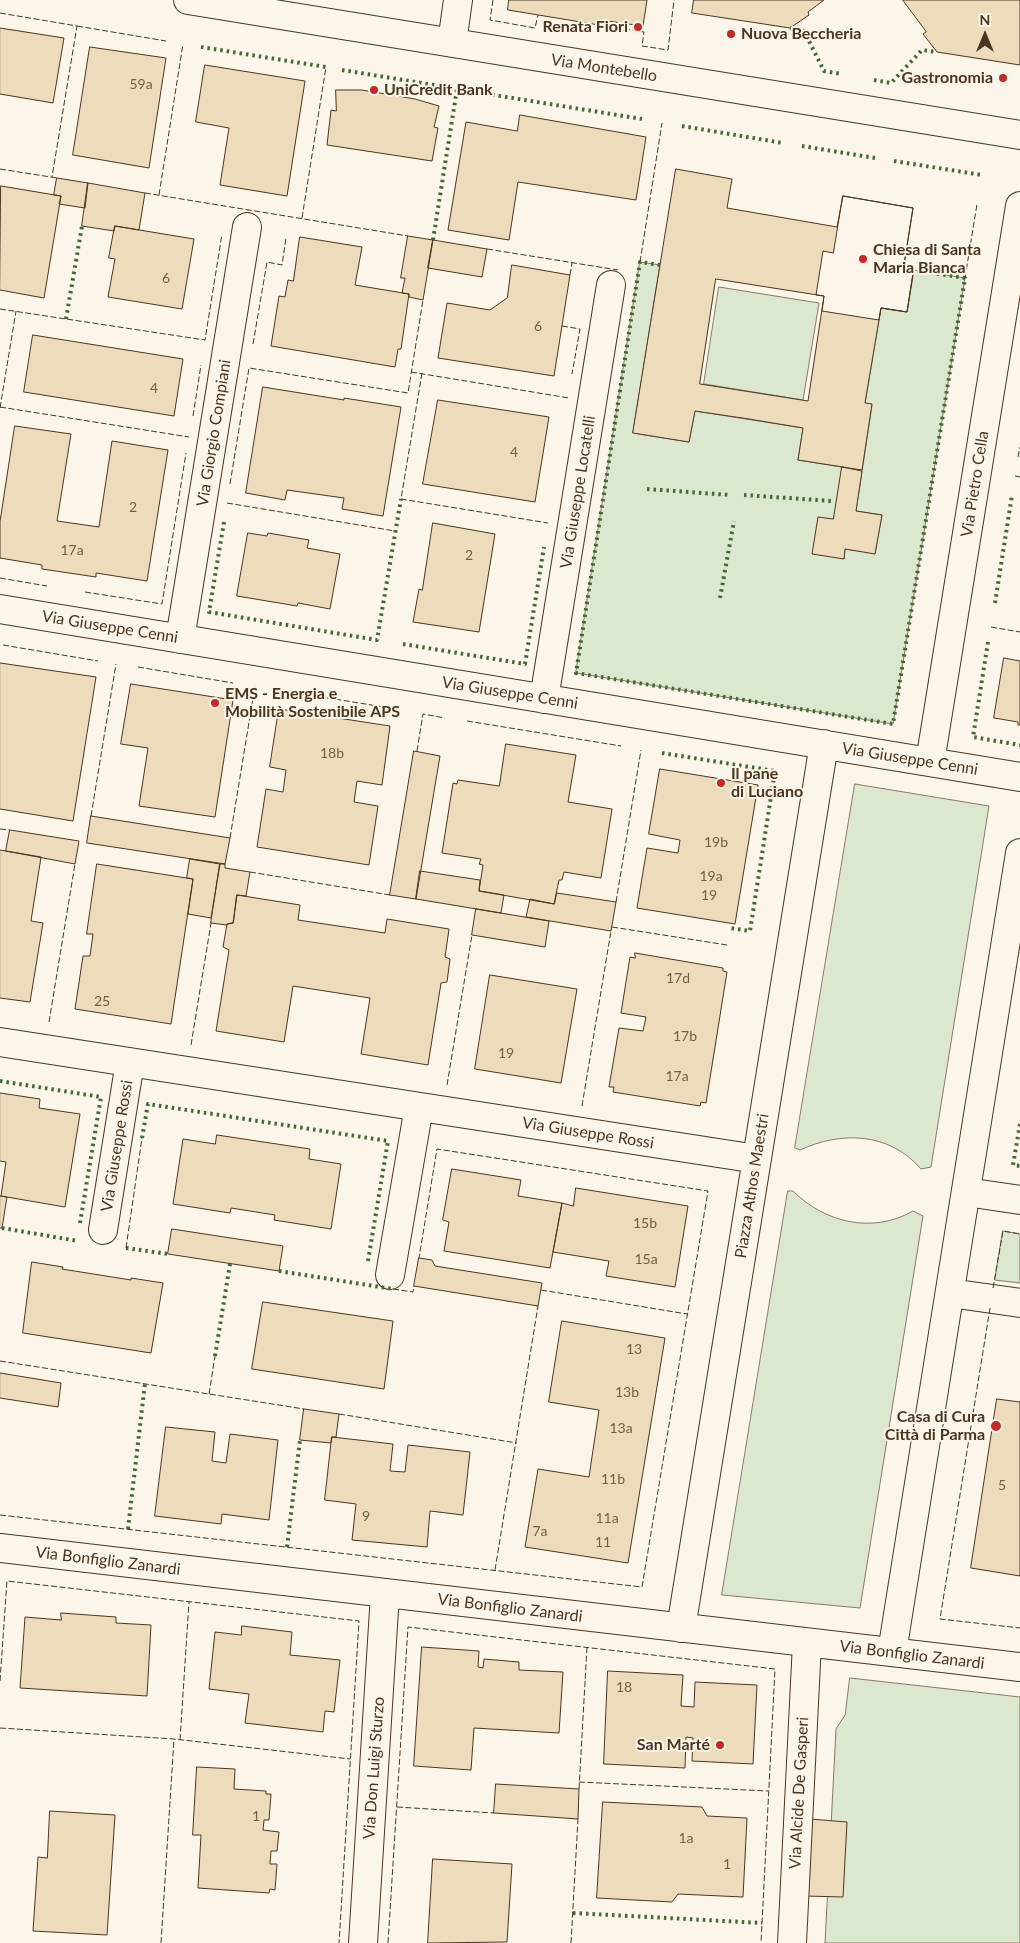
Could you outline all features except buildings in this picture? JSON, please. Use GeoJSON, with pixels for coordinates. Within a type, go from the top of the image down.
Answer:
{"type":"FeatureCollection","features":[{"type":"Feature","properties":{"kind":"street","name":"Via Montebello"},"geometry":{"type":"LineString","coordinates":[[188,0],[1020,135]]}},
{"type":"Feature","properties":{"kind":"street"},"geometry":{"type":"LineString","coordinates":[[452,43],[458,0]]}},
{"type":"Feature","properties":{"kind":"street","name":"Via Pietro Cella"},"geometry":{"type":"LineString","coordinates":[[930,762],[1020,206]]}},
{"type":"Feature","properties":{"kind":"street","name":"Via Giorgio Compiani"},"geometry":{"type":"LineString","coordinates":[[180,639],[247,227]]}},
{"type":"Feature","properties":{"kind":"street","name":"Via Giuseppe Locatelli"},"geometry":{"type":"LineString","coordinates":[[544,699],[611,285]]}},
{"type":"Feature","properties":{"kind":"street","name":"Via Giuseppe Cenni"},"geometry":{"type":"LineString","coordinates":[[0,609],[1020,777]]}},
{"type":"Feature","properties":{"kind":"street","name":"Piazza Athos Maestri"},"geometry":{"type":"LineString","coordinates":[[681,1628],[824,744]]}},
{"type":"Feature","properties":{"kind":"street"},"geometry":{"type":"LineString","coordinates":[[892,1652],[1020,853]]}},
{"type":"Feature","properties":{"kind":"street","name":"Via Giuseppe Rossi"},"geometry":{"type":"LineString","coordinates":[[0,1042],[756,1159]]}},
{"type":"Feature","properties":{"kind":"street","name":"Via Giuseppe Rossi"},"geometry":{"type":"LineString","coordinates":[[103,1230],[130,1062]]}},
{"type":"Feature","properties":{"kind":"street"},"geometry":{"type":"LineString","coordinates":[[390,1275],[419,1107]]}},
{"type":"Feature","properties":{"kind":"street"},"geometry":{"type":"LineString","coordinates":[[966,1192],[1020,1200]]}},
{"type":"Feature","properties":{"kind":"street"},"geometry":{"type":"LineString","coordinates":[[950,1293],[1020,1304]]}},
{"type":"Feature","properties":{"kind":"street","name":"Via Bonfiglio Zanardi"},"geometry":{"type":"LineString","coordinates":[[0,1548],[1020,1667]]}},
{"type":"Feature","properties":{"kind":"street","name":"Via Don Luigi Sturzo"},"geometry":{"type":"LineString","coordinates":[[363,1943],[385,1594]]}},
{"type":"Feature","properties":{"kind":"street","name":"Via Alcide De Gasperi"},"geometry":{"type":"LineString","coordinates":[[792,1943],[807,1643]]}},
{"type":"Feature","properties":{"kind":"green space"},"geometry":{"type":"Polygon","coordinates":[[[640,262],[660,265],[633,433],[689,442],[695,411],[803,428],[798,460],[842,467],[844,559],[845,549],[875,553],[882,515],[856,511],[872,405],[865,403],[881,308],[907,312],[914,270],[965,278],[893,724],[576,673],[640,262]]]}},
{"type":"Feature","properties":{"kind":"green space"},"geometry":{"type":"Polygon","coordinates":[[[719,287],[819,303],[803,400],[704,384],[719,287]]]}},
{"type":"Feature","properties":{"kind":"green space"},"geometry":{"type":"Polygon","coordinates":[[[855,784],[989,806],[931,1167],[921,1169],[894,1148],[864,1138],[832,1140],[800,1150],[795,1148],[855,784]]]}},
{"type":"Feature","properties":{"kind":"green space"},"geometry":{"type":"Polygon","coordinates":[[[788,1191],[793,1191],[820,1211],[850,1222],[882,1222],[898,1218],[913,1211],[923,1216],[860,1608],[722,1595],[788,1191]]]}},
{"type":"Feature","properties":{"kind":"green space"},"geometry":{"type":"Polygon","coordinates":[[[1003,1231],[1020,1234],[1020,1283],[995,1280],[1003,1231]]]}},
{"type":"Feature","properties":{"kind":"green space"},"geometry":{"type":"Polygon","coordinates":[[[850,1678],[1020,1697],[1020,1943],[825,1943],[836,1729],[845,1715],[850,1678]]]}},
{"type":"Feature","properties":{"kind":"hedge"},"geometry":{"type":"LineString","coordinates":[[790,28],[804,31],[824,71],[842,74]]}},
{"type":"Feature","properties":{"kind":"hedge"},"geometry":{"type":"LineString","coordinates":[[201,47],[326,67]]}},
{"type":"Feature","properties":{"kind":"hedge"},"geometry":{"type":"LineString","coordinates":[[874,80],[891,83],[922,50],[937,52]]}},
{"type":"Feature","properties":{"kind":"hedge"},"geometry":{"type":"LineString","coordinates":[[342,70],[440,86]]}},
{"type":"Feature","properties":{"kind":"hedge"},"geometry":{"type":"LineString","coordinates":[[433,240],[457,89],[642,119]]}},
{"type":"Feature","properties":{"kind":"hedge"},"geometry":{"type":"LineString","coordinates":[[682,126],[783,143]]}},
{"type":"Feature","properties":{"kind":"hedge"},"geometry":{"type":"LineString","coordinates":[[802,146],[875,158]]}},
{"type":"Feature","properties":{"kind":"hedge"},"geometry":{"type":"LineString","coordinates":[[894,161],[982,175]]}},
{"type":"Feature","properties":{"kind":"hedge"},"geometry":{"type":"LineString","coordinates":[[66,319],[82,226]]}},
{"type":"Feature","properties":{"kind":"hedge"},"geometry":{"type":"LineString","coordinates":[[660,265],[640,262],[576,673],[893,724],[965,278],[914,270]]}},
{"type":"Feature","properties":{"kind":"hedge"},"geometry":{"type":"LineString","coordinates":[[647,489],[730,495]]}},
{"type":"Feature","properties":{"kind":"hedge"},"geometry":{"type":"LineString","coordinates":[[744,495],[832,501]]}},
{"type":"Feature","properties":{"kind":"hedge"},"geometry":{"type":"LineString","coordinates":[[995,603],[1012,495]]}},
{"type":"Feature","properties":{"kind":"hedge"},"geometry":{"type":"LineString","coordinates":[[224,522],[209,612],[377,640],[401,499]]}},
{"type":"Feature","properties":{"kind":"hedge"},"geometry":{"type":"LineString","coordinates":[[720,598],[734,521]]}},
{"type":"Feature","properties":{"kind":"hedge"},"geometry":{"type":"LineString","coordinates":[[403,644],[525,664],[544,547]]}},
{"type":"Feature","properties":{"kind":"hedge"},"geometry":{"type":"LineString","coordinates":[[988,642],[973,737],[1020,745]]}},
{"type":"Feature","properties":{"kind":"hedge"},"geometry":{"type":"LineString","coordinates":[[662,753],[775,771],[750,931],[730,928]]}},
{"type":"Feature","properties":{"kind":"hedge"},"geometry":{"type":"LineString","coordinates":[[0,1081],[101,1097],[80,1223]]}},
{"type":"Feature","properties":{"kind":"hedge"},"geometry":{"type":"LineString","coordinates":[[142,1138],[148,1104],[388,1141],[368,1261]]}},
{"type":"Feature","properties":{"kind":"hedge"},"geometry":{"type":"LineString","coordinates":[[1020,1124],[1013,1165],[1020,1166]]}},
{"type":"Feature","properties":{"kind":"hedge"},"geometry":{"type":"LineString","coordinates":[[2,1228],[78,1241]]}},
{"type":"Feature","properties":{"kind":"hedge"},"geometry":{"type":"LineString","coordinates":[[126,1248],[168,1254]]}},
{"type":"Feature","properties":{"kind":"hedge"},"geometry":{"type":"LineString","coordinates":[[215,1356],[230,1264]]}},
{"type":"Feature","properties":{"kind":"hedge"},"geometry":{"type":"LineString","coordinates":[[279,1271],[393,1289]]}},
{"type":"Feature","properties":{"kind":"hedge"},"geometry":{"type":"LineString","coordinates":[[128,1529],[145,1383]]}},
{"type":"Feature","properties":{"kind":"hedge"},"geometry":{"type":"LineString","coordinates":[[287,1547],[300,1440]]}},
{"type":"Feature","properties":{"kind":"hedge"},"geometry":{"type":"LineString","coordinates":[[573,1913],[762,1923]]}},
{"type":"Feature","properties":{"kind":"fence"},"geometry":{"type":"LineString","coordinates":[[493,0],[490,20],[535,28],[538,15]]}},
{"type":"Feature","properties":{"kind":"fence"},"geometry":{"type":"LineString","coordinates":[[599,25],[644,32],[642,46],[668,50],[674,0]]}},
{"type":"Feature","properties":{"kind":"fence"},"geometry":{"type":"LineString","coordinates":[[0,13],[77,26],[52,177]]}},
{"type":"Feature","properties":{"kind":"fence"},"geometry":{"type":"LineString","coordinates":[[77,26],[166,41]]}},
{"type":"Feature","properties":{"kind":"fence"},"geometry":{"type":"LineString","coordinates":[[159,195],[183,44]]}},
{"type":"Feature","properties":{"kind":"fence"},"geometry":{"type":"LineString","coordinates":[[302,218],[326,67]]}},
{"type":"Feature","properties":{"kind":"fence"},"geometry":{"type":"LineString","coordinates":[[640,262],[662,123]]}},
{"type":"Feature","properties":{"kind":"fence"},"geometry":{"type":"LineString","coordinates":[[0,169],[57,178]]}},
{"type":"Feature","properties":{"kind":"fence"},"geometry":{"type":"LineString","coordinates":[[145,193],[408,236]]}},
{"type":"Feature","properties":{"kind":"fence"},"geometry":{"type":"LineString","coordinates":[[965,278],[977,204]]}},
{"type":"Feature","properties":{"kind":"fence"},"geometry":{"type":"LineString","coordinates":[[0,309],[205,340],[222,234]]}},
{"type":"Feature","properties":{"kind":"fence"},"geometry":{"type":"LineString","coordinates":[[253,344],[267,262],[282,265],[286,238]]}},
{"type":"Feature","properties":{"kind":"fence"},"geometry":{"type":"LineString","coordinates":[[487,249],[618,270]]}},
{"type":"Feature","properties":{"kind":"fence"},"geometry":{"type":"LineString","coordinates":[[570,275],[572,263]]}},
{"type":"Feature","properties":{"kind":"fence"},"geometry":{"type":"LineString","coordinates":[[230,484],[249,368],[408,393],[423,300]]}},
{"type":"Feature","properties":{"kind":"fence"},"geometry":{"type":"LineString","coordinates":[[0,408],[16,311]]}},
{"type":"Feature","properties":{"kind":"fence"},"geometry":{"type":"LineString","coordinates":[[562,326],[580,329],[572,374]]}},
{"type":"Feature","properties":{"kind":"fence"},"geometry":{"type":"LineString","coordinates":[[193,416],[201,365]]}},
{"type":"Feature","properties":{"kind":"fence"},"geometry":{"type":"LineString","coordinates":[[411,372],[569,398]]}},
{"type":"Feature","properties":{"kind":"fence"},"geometry":{"type":"LineString","coordinates":[[422,373],[401,499],[548,523]]}},
{"type":"Feature","properties":{"kind":"fence"},"geometry":{"type":"LineString","coordinates":[[0,407],[189,437]]}},
{"type":"Feature","properties":{"kind":"fence"},"geometry":{"type":"LineString","coordinates":[[1018,457],[1020,447]]}},
{"type":"Feature","properties":{"kind":"fence"},"geometry":{"type":"LineString","coordinates":[[85,592],[162,604],[186,453]]}},
{"type":"Feature","properties":{"kind":"fence"},"geometry":{"type":"LineString","coordinates":[[1015,476],[1020,477]]}},
{"type":"Feature","properties":{"kind":"fence"},"geometry":{"type":"LineString","coordinates":[[227,503],[395,531]]}},
{"type":"Feature","properties":{"kind":"fence"},"geometry":{"type":"LineString","coordinates":[[0,578],[47,586]]}},
{"type":"Feature","properties":{"kind":"fence"},"geometry":{"type":"LineString","coordinates":[[991,627],[1020,632]]}},
{"type":"Feature","properties":{"kind":"fence"},"geometry":{"type":"LineString","coordinates":[[3,645],[98,661]]}},
{"type":"Feature","properties":{"kind":"fence"},"geometry":{"type":"LineString","coordinates":[[91,816],[116,664]]}},
{"type":"Feature","properties":{"kind":"fence"},"geometry":{"type":"LineString","coordinates":[[138,667],[233,683]]}},
{"type":"Feature","properties":{"kind":"fence"},"geometry":{"type":"LineString","coordinates":[[230,838],[255,686]]}},
{"type":"Feature","properties":{"kind":"fence"},"geometry":{"type":"LineString","coordinates":[[285,691],[390,708]]}},
{"type":"Feature","properties":{"kind":"fence"},"geometry":{"type":"LineString","coordinates":[[417,751],[423,714],[445,718]]}},
{"type":"Feature","properties":{"kind":"fence"},"geometry":{"type":"LineString","coordinates":[[467,721],[621,746]]}},
{"type":"Feature","properties":{"kind":"fence"},"geometry":{"type":"LineString","coordinates":[[616,902],[641,750]]}},
{"type":"Feature","properties":{"kind":"fence"},"geometry":{"type":"LineString","coordinates":[[0,829],[10,830]]}},
{"type":"Feature","properties":{"kind":"fence"},"geometry":{"type":"LineString","coordinates":[[49,1022],[75,864]]}},
{"type":"Feature","properties":{"kind":"fence"},"geometry":{"type":"LineString","coordinates":[[250,872],[390,895]]}},
{"type":"Feature","properties":{"kind":"fence"},"geometry":{"type":"LineString","coordinates":[[191,1045],[211,923]]}},
{"type":"Feature","properties":{"kind":"fence"},"geometry":{"type":"LineString","coordinates":[[612,927],[727,945]]}},
{"type":"Feature","properties":{"kind":"fence"},"geometry":{"type":"LineString","coordinates":[[582,1106],[611,931]]}},
{"type":"Feature","properties":{"kind":"fence"},"geometry":{"type":"LineString","coordinates":[[447,1085],[472,935]]}},
{"type":"Feature","properties":{"kind":"fence"},"geometry":{"type":"LineString","coordinates":[[126,1248],[142,1138]]}},
{"type":"Feature","properties":{"kind":"fence"},"geometry":{"type":"LineString","coordinates":[[0,1515],[642,1587],[708,1191],[437,1149],[419,1258]]}},
{"type":"Feature","properties":{"kind":"fence"},"geometry":{"type":"LineString","coordinates":[[993,1288],[1003,1231],[1020,1234]]}},
{"type":"Feature","properties":{"kind":"fence"},"geometry":{"type":"LineString","coordinates":[[393,1289],[413,1292],[414,1286]]}},
{"type":"Feature","properties":{"kind":"fence"},"geometry":{"type":"LineString","coordinates":[[541,1290],[687,1314]]}},
{"type":"Feature","properties":{"kind":"fence"},"geometry":{"type":"LineString","coordinates":[[495,1570],[538,1306]]}},
{"type":"Feature","properties":{"kind":"fence"},"geometry":{"type":"LineString","coordinates":[[990,1308],[940,1619],[1020,1628]]}},
{"type":"Feature","properties":{"kind":"fence"},"geometry":{"type":"LineString","coordinates":[[209,1394],[215,1356]]}},
{"type":"Feature","properties":{"kind":"fence"},"geometry":{"type":"LineString","coordinates":[[0,1361],[304,1409]]}},
{"type":"Feature","properties":{"kind":"fence"},"geometry":{"type":"LineString","coordinates":[[339,1414],[517,1443]]}},
{"type":"Feature","properties":{"kind":"fence"},"geometry":{"type":"LineString","coordinates":[[0,1681],[7,1581],[359,1621],[339,1943]]}},
{"type":"Feature","properties":{"kind":"fence"},"geometry":{"type":"LineString","coordinates":[[180,1740],[189,1602]]}},
{"type":"Feature","properties":{"kind":"fence"},"geometry":{"type":"LineString","coordinates":[[388,1943],[408,1627],[775,1669],[761,1943]]}},
{"type":"Feature","properties":{"kind":"fence"},"geometry":{"type":"LineString","coordinates":[[579,1789],[587,1647]]}},
{"type":"Feature","properties":{"kind":"fence"},"geometry":{"type":"LineString","coordinates":[[0,1728],[174,1739],[350,1759]]}},
{"type":"Feature","properties":{"kind":"fence"},"geometry":{"type":"LineString","coordinates":[[161,1943],[174,1739]]}},
{"type":"Feature","properties":{"kind":"fence"},"geometry":{"type":"LineString","coordinates":[[579,1782],[768,1791]]}},
{"type":"Feature","properties":{"kind":"fence"},"geometry":{"type":"LineString","coordinates":[[397,1807],[494,1813]]}},
{"type":"Feature","properties":{"kind":"fence"},"geometry":{"type":"LineString","coordinates":[[571,1943],[578,1819]]}},
{"type":"Feature","properties":{"kind":"place","name":"Renata Fiori"},"geometry":{"type":"Point","coordinates":[638,27]}},
{"type":"Feature","properties":{"kind":"place","name":"Nuova Beccheria"},"geometry":{"type":"Point","coordinates":[731,34]}},
{"type":"Feature","properties":{"kind":"place","name":"Gastronomia"},"geometry":{"type":"Point","coordinates":[1003,78]}},
{"type":"Feature","properties":{"kind":"place","name":"UniCredit Bank"},"geometry":{"type":"Point","coordinates":[374,90]}},
{"type":"Feature","properties":{"kind":"place","name":"Chiesa di Santa Maria Bianca"},"geometry":{"type":"Point","coordinates":[863,259]}},
{"type":"Feature","properties":{"kind":"place","name":"EMS - Energia e Mobilità Sostenibile APS"},"geometry":{"type":"Point","coordinates":[215,703]}},
{"type":"Feature","properties":{"kind":"place","name":"Il pane di Luciano"},"geometry":{"type":"Point","coordinates":[721,783]}},
{"type":"Feature","properties":{"kind":"place","name":"Casa di Cura Città di Parma"},"geometry":{"type":"Point","coordinates":[996,1426]}},
{"type":"Feature","properties":{"kind":"place","name":"San Marté"},"geometry":{"type":"Point","coordinates":[720,1745]}}]}
